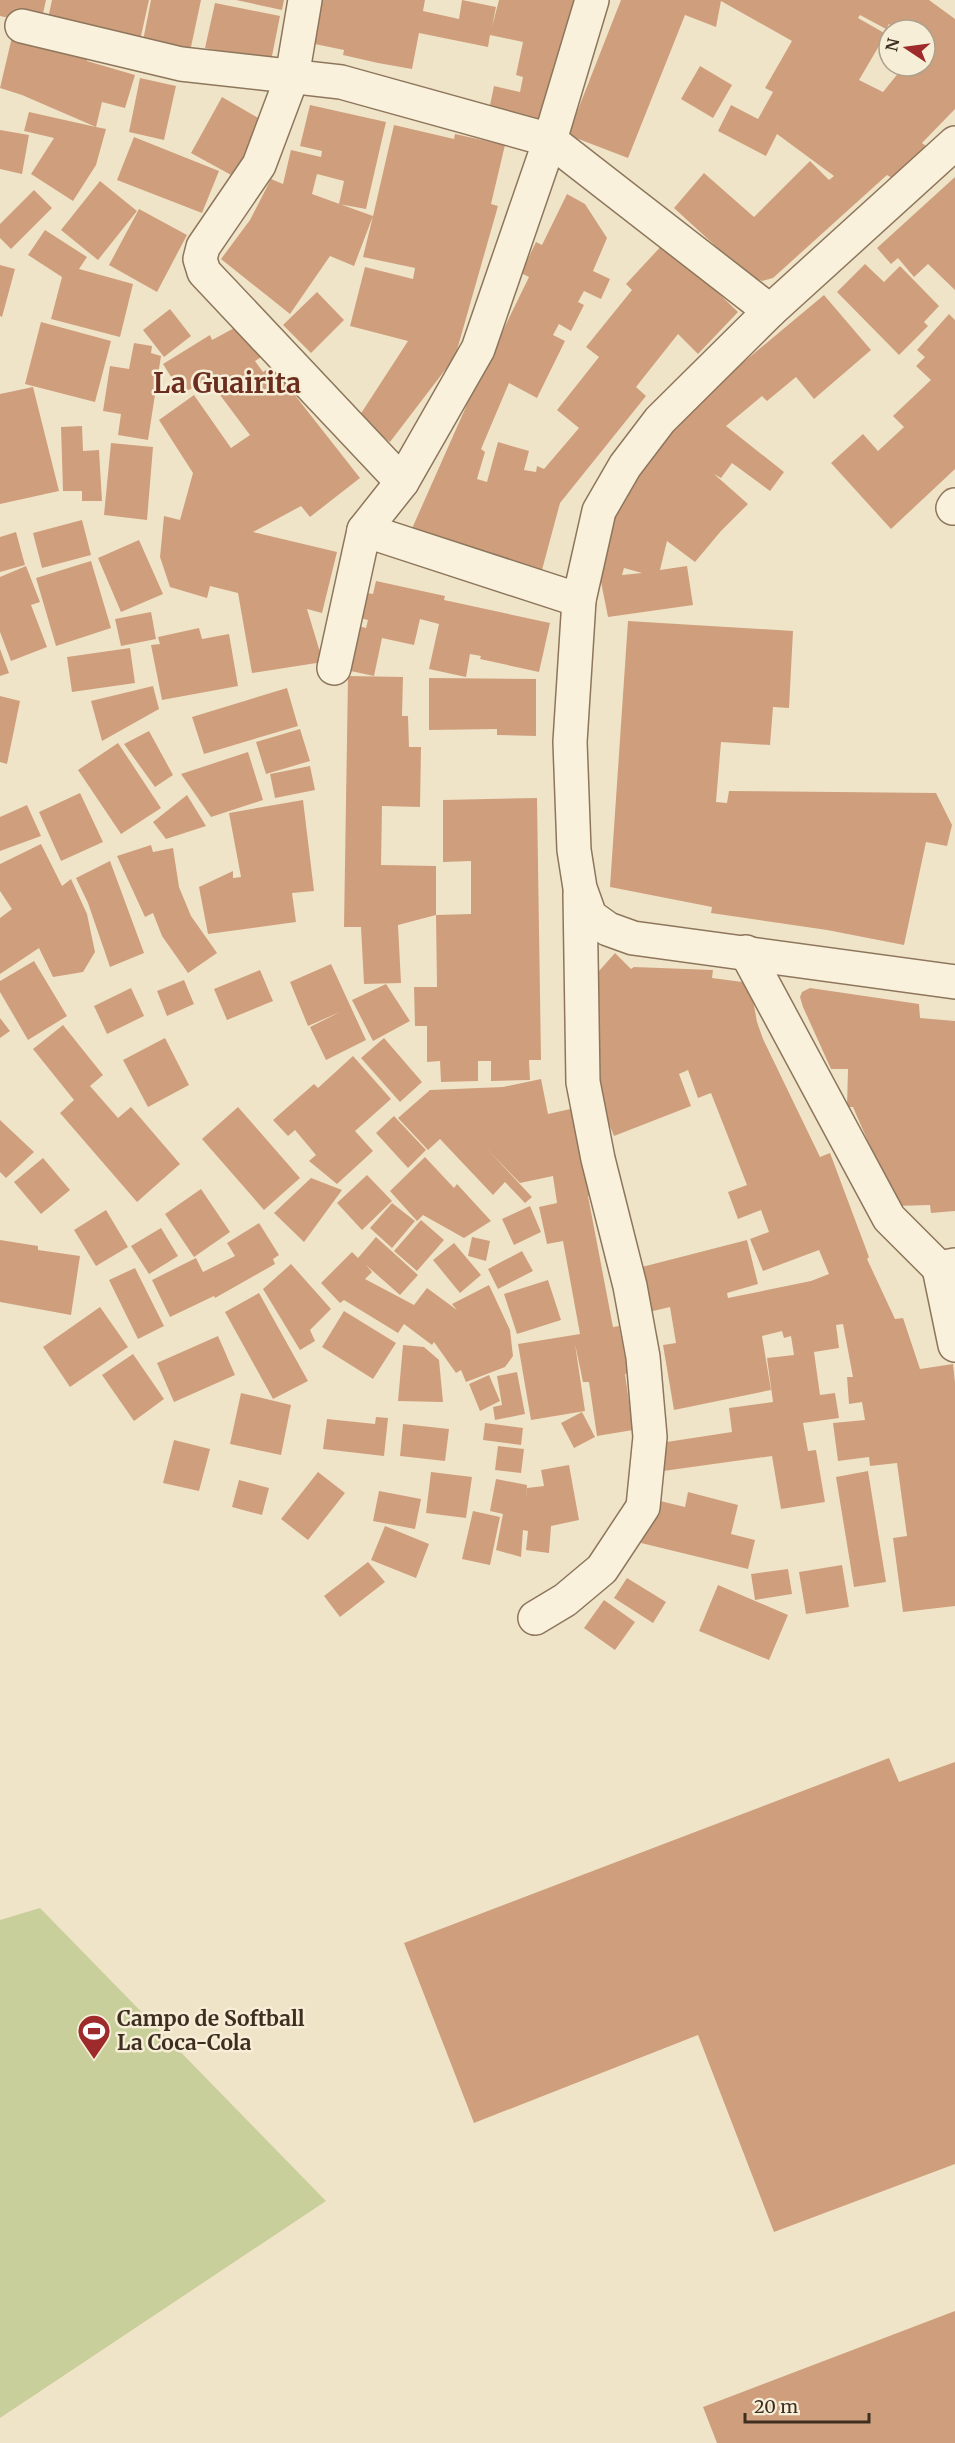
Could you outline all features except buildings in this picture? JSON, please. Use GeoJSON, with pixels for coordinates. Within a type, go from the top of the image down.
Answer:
{"type":"FeatureCollection","features":[{"type":"Feature","properties":{"kind":"street"},"geometry":{"type":"LineString","coordinates":[[305,0],[292,77],[259,165],[203,247],[200,259],[204,272],[402,482]]}},
{"type":"Feature","properties":{"kind":"street"},"geometry":{"type":"LineString","coordinates":[[334,668],[364,530],[402,482],[478,349],[550,140],[592,0]]}},
{"type":"Feature","properties":{"kind":"street"},"geometry":{"type":"LineString","coordinates":[[22,26],[181,64],[341,82],[550,140],[770,311]]}},
{"type":"Feature","properties":{"kind":"street"},"geometry":{"type":"LineString","coordinates":[[535,1618],[565,1600],[602,1569],[643,1507],[650,1437],[642,1357],[630,1286],[582,1082],[580,888],[574,850],[570,742],[579,600],[599,511],[625,466],[660,420],[770,311],[955,143]]}},
{"type":"Feature","properties":{"kind":"street"},"geometry":{"type":"LineString","coordinates":[[364,530],[579,600]]}},
{"type":"Feature","properties":{"kind":"street"},"geometry":{"type":"LineString","coordinates":[[580,888],[590,916],[608,929],[633,938],[955,982]]}},
{"type":"Feature","properties":{"kind":"street"},"geometry":{"type":"LineString","coordinates":[[746,952],[889,1218],[947,1267],[955,1345]]}},
{"type":"Feature","properties":{"kind":"green space","name":"Campo de Softball La Coca-Cola"},"geometry":{"type":"Polygon","coordinates":[[[40,1908],[326,2201],[0,2418],[0,1920],[40,1908]]]}},
{"type":"Feature","properties":{"kind":"place","name":"Campo de Softball La Coca-Cola"},"geometry":{"type":"Point","coordinates":[94,2060]}},
{"type":"Feature","properties":{"kind":"district","name":"La Guairita"},"geometry":{"type":"Point","coordinates":[227,384]}}]}
